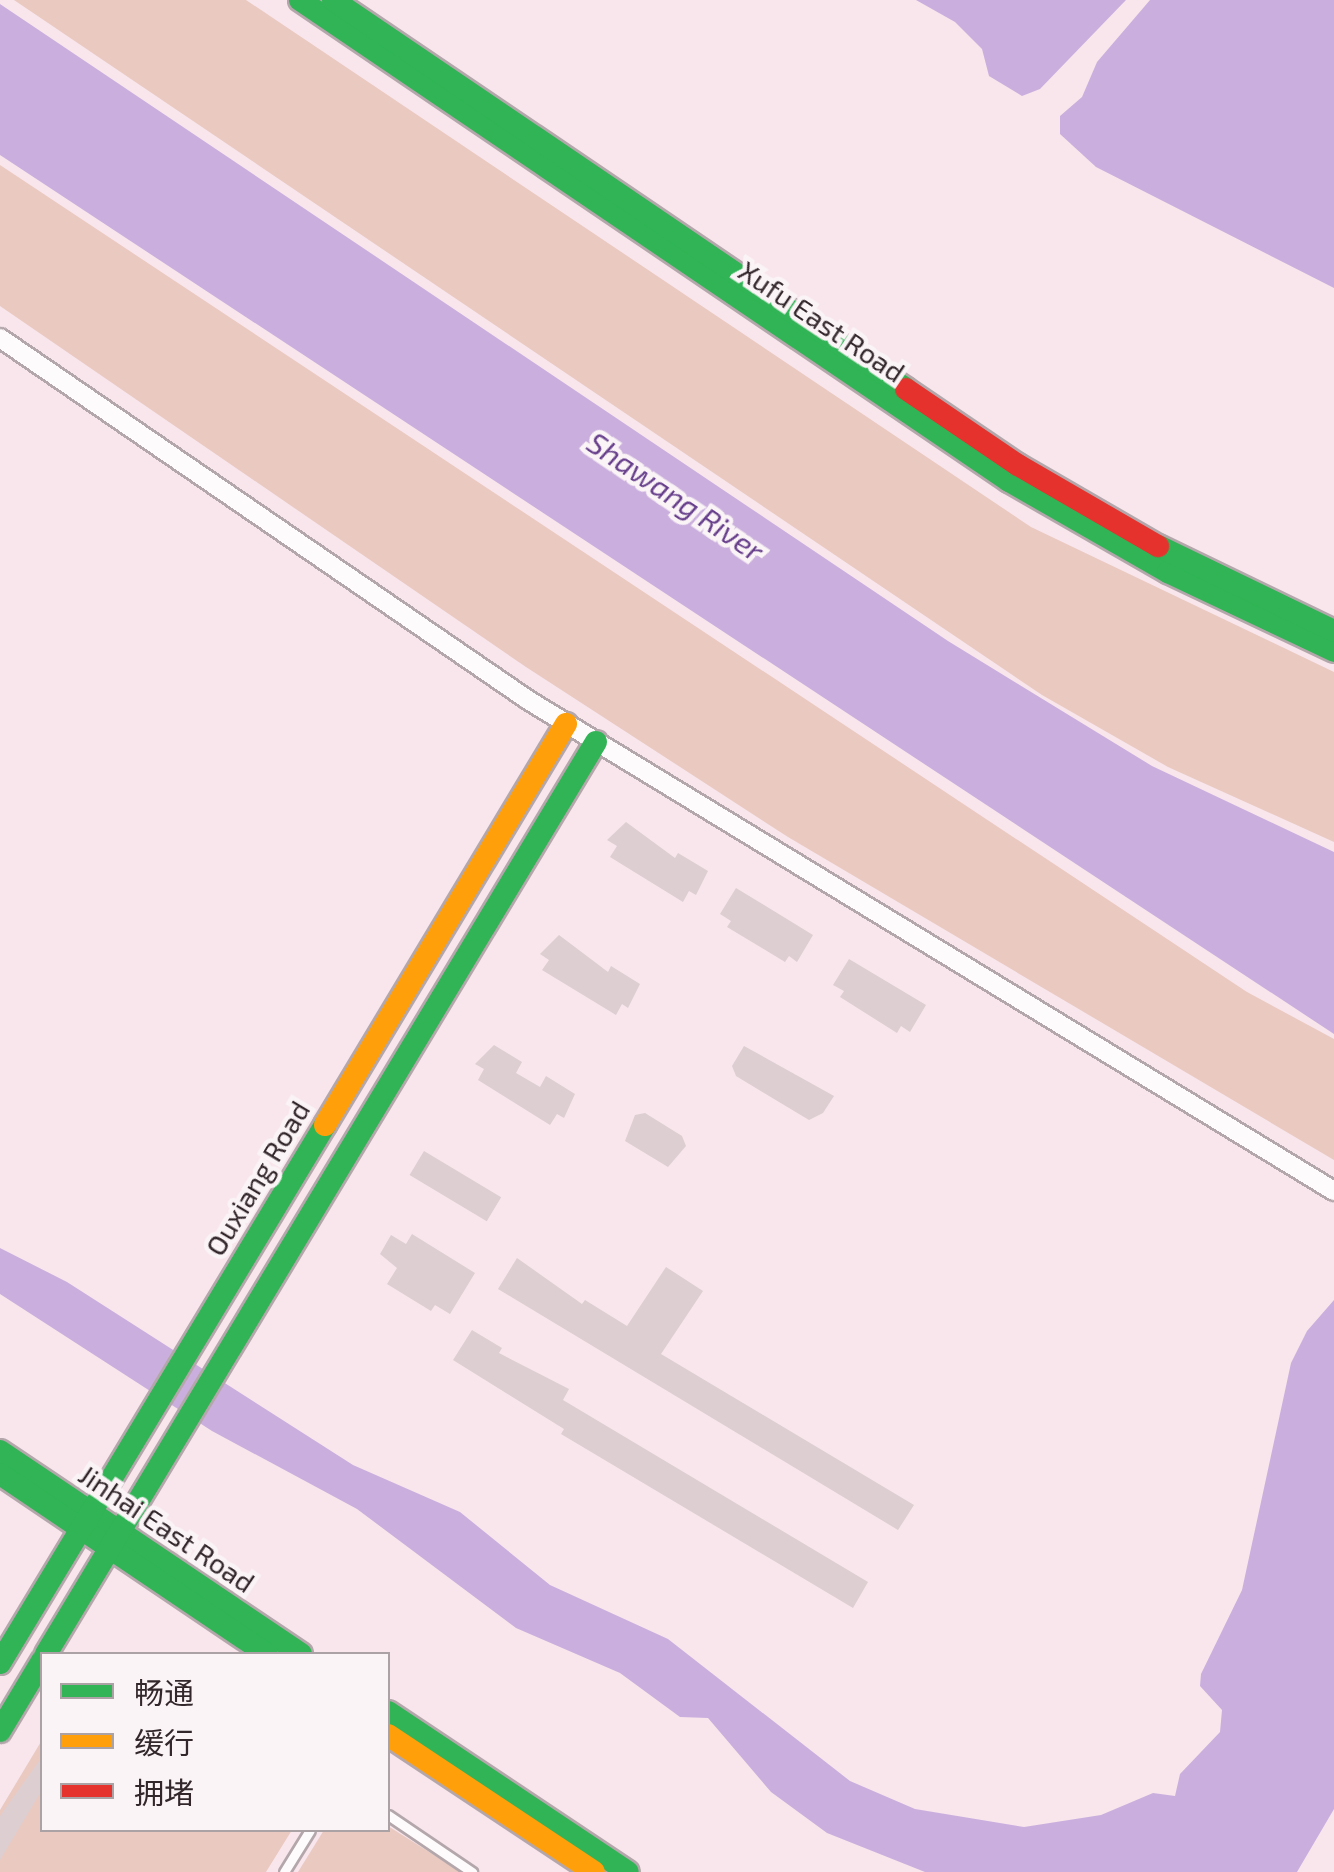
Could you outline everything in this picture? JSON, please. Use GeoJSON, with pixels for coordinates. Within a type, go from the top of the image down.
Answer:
{"type":"FeatureCollection","features":[{"type":"Feature","properties":{"kind":"main road","name":"Xufu East Road"},"geometry":{"type":"LineString","coordinates":[[300,0],[1009,481],[1168,572],[1334,651]]}},
{"type":"Feature","properties":{"kind":"main road","name":"Xufu East Road"},"geometry":{"type":"LineString","coordinates":[[333,0],[1018,465],[1176,556],[1334,631]]}},
{"type":"Feature","properties":{"kind":"main road","name":"Ouxiang Road"},"geometry":{"type":"LineString","coordinates":[[0,1663],[566,724]]}},
{"type":"Feature","properties":{"kind":"main road"},"geometry":{"type":"LineString","coordinates":[[47,1652],[596,742]]}},
{"type":"Feature","properties":{"kind":"main road","name":"Jinhai East Road"},"geometry":{"type":"LineString","coordinates":[[0,1451],[264,1652]]}},
{"type":"Feature","properties":{"kind":"main road","name":"Jinhai East Road"},"geometry":{"type":"LineString","coordinates":[[0,1474],[86,1520]]}},
{"type":"Feature","properties":{"kind":"main road","name":"Jinhai East Road"},"geometry":{"type":"LineString","coordinates":[[115,1540],[298,1652]]}},
{"type":"Feature","properties":{"kind":"main road"},"geometry":{"type":"LineString","coordinates":[[0,1732],[40,1664]]}},
{"type":"Feature","properties":{"kind":"main road"},"geometry":{"type":"LineString","coordinates":[[390,1713],[628,1872]]}},
{"type":"Feature","properties":{"kind":"main road"},"geometry":{"type":"LineString","coordinates":[[390,1736],[594,1872]]}},
{"type":"Feature","properties":{"kind":"street"},"geometry":{"type":"LineString","coordinates":[[0,338],[566,724],[1334,1191]]}},
{"type":"Feature","properties":{"kind":"lane"},"geometry":{"type":"LineString","coordinates":[[390,1816],[472,1872]]}},
{"type":"Feature","properties":{"kind":"lane"},"geometry":{"type":"LineString","coordinates":[[284,1872],[309,1832]]}},
{"type":"Feature","properties":{"kind":"shaded area"},"geometry":{"type":"Polygon","coordinates":[[[14,0],[246,0],[1031,527],[1334,672],[1334,842],[1168,767],[1042,695],[14,0]]]}},
{"type":"Feature","properties":{"kind":"shaded area"},"geometry":{"type":"Polygon","coordinates":[[[0,165],[1247,992],[1334,1039],[1334,1160],[788,837],[526,667],[0,306],[0,165]]]}},
{"type":"Feature","properties":{"kind":"shaded area"},"geometry":{"type":"Polygon","coordinates":[[[40,1743],[40,1832],[291,1832],[266,1872],[0,1872],[0,1810],[40,1743]]]}},
{"type":"Feature","properties":{"kind":"shaded area"},"geometry":{"type":"Polygon","coordinates":[[[390,1827],[461,1872],[298,1872],[323,1832],[390,1832],[390,1827]]]}},
{"type":"Feature","properties":{"kind":"water"},"geometry":{"type":"Polygon","coordinates":[[[916,0],[1126,0],[1040,89],[1022,96],[989,76],[982,49],[955,22],[916,0]]]}},
{"type":"Feature","properties":{"kind":"water"},"geometry":{"type":"Polygon","coordinates":[[[1150,0],[1334,0],[1334,288],[1096,167],[1060,134],[1060,116],[1082,97],[1097,62],[1150,0]]]}},
{"type":"Feature","properties":{"kind":"water","name":"Shawang River"},"geometry":{"type":"Polygon","coordinates":[[[0,4],[948,641],[1152,766],[1334,852],[1334,1034],[0,155],[0,4]]]}},
{"type":"Feature","properties":{"kind":"water"},"geometry":{"type":"Polygon","coordinates":[[[0,1248],[67,1282],[353,1465],[460,1512],[550,1585],[668,1639],[850,1781],[915,1809],[1024,1827],[1101,1815],[1153,1793],[1175,1796],[1180,1774],[1220,1732],[1222,1710],[1200,1686],[1201,1674],[1242,1590],[1291,1363],[1307,1331],[1334,1300],[1334,1809],[1297,1872],[925,1872],[827,1833],[771,1792],[708,1718],[680,1717],[620,1673],[516,1628],[357,1509],[212,1431],[0,1294],[0,1248]]]}},
{"type":"Feature","properties":{"kind":"building"},"geometry":{"type":"Polygon","coordinates":[[[626,822],[675,858],[678,853],[708,871],[696,895],[689,891],[683,902],[610,857],[617,846],[607,840],[626,822]]]}},
{"type":"Feature","properties":{"kind":"building"},"geometry":{"type":"Polygon","coordinates":[[[736,888],[813,935],[797,962],[789,956],[785,962],[727,927],[731,921],[720,914],[736,888]]]}},
{"type":"Feature","properties":{"kind":"building"},"geometry":{"type":"Polygon","coordinates":[[[559,935],[608,972],[611,966],[640,984],[628,1008],[622,1004],[616,1015],[542,970],[549,960],[540,954],[559,935]]]}},
{"type":"Feature","properties":{"kind":"building"},"geometry":{"type":"Polygon","coordinates":[[[849,959],[926,1005],[910,1032],[901,1026],[897,1033],[840,997],[844,991],[833,985],[849,959]]]}},
{"type":"Feature","properties":{"kind":"building"},"geometry":{"type":"Polygon","coordinates":[[[494,1045],[522,1062],[516,1073],[540,1087],[546,1076],[575,1094],[564,1118],[557,1114],[550,1125],[478,1080],[484,1069],[475,1064],[494,1045]]]}},
{"type":"Feature","properties":{"kind":"building"},"geometry":{"type":"Polygon","coordinates":[[[744,1046],[834,1096],[823,1113],[809,1120],[736,1076],[732,1066],[744,1046]]]}},
{"type":"Feature","properties":{"kind":"building"},"geometry":{"type":"Polygon","coordinates":[[[645,1113],[682,1136],[686,1146],[668,1167],[625,1141],[635,1115],[645,1113]]]}},
{"type":"Feature","properties":{"kind":"building"},"geometry":{"type":"Polygon","coordinates":[[[424,1151],[501,1197],[487,1221],[410,1175],[424,1151]]]}},
{"type":"Feature","properties":{"kind":"building"},"geometry":{"type":"Polygon","coordinates":[[[412,1234],[475,1273],[450,1314],[435,1305],[431,1311],[387,1284],[397,1268],[380,1254],[391,1235],[406,1244],[412,1234]]]}},
{"type":"Feature","properties":{"kind":"building"},"geometry":{"type":"Polygon","coordinates":[[[517,1258],[582,1304],[585,1300],[627,1326],[666,1267],[703,1291],[661,1354],[914,1505],[898,1530],[498,1289],[517,1258]]]}},
{"type":"Feature","properties":{"kind":"building"},"geometry":{"type":"Polygon","coordinates":[[[472,1330],[502,1348],[499,1353],[569,1389],[563,1400],[868,1582],[853,1608],[561,1434],[564,1429],[453,1360],[472,1330]]]}},
{"type":"Feature","properties":{"kind":"building"},"geometry":{"type":"Polygon","coordinates":[[[40,1760],[40,1793],[0,1860],[0,1816],[40,1760]]]}},
{"type":"Feature","properties":{"kind":"traffic: fast"},"geometry":{"type":"LineString","coordinates":[[300,0],[1009,481],[1168,572],[1334,651]]}},
{"type":"Feature","properties":{"kind":"traffic: fast"},"geometry":{"type":"LineString","coordinates":[[333,0],[906,389]]}},
{"type":"Feature","properties":{"kind":"traffic: fast"},"geometry":{"type":"LineString","coordinates":[[1158,546],[1334,631]]}},
{"type":"Feature","properties":{"kind":"traffic: fast"},"geometry":{"type":"LineString","coordinates":[[47,1652],[596,742]]}},
{"type":"Feature","properties":{"kind":"traffic: fast"},"geometry":{"type":"LineString","coordinates":[[0,1663],[325,1125]]}},
{"type":"Feature","properties":{"kind":"traffic: fast"},"geometry":{"type":"LineString","coordinates":[[0,1451],[298,1652]]}},
{"type":"Feature","properties":{"kind":"traffic: fast"},"geometry":{"type":"LineString","coordinates":[[0,1474],[264,1652]]}},
{"type":"Feature","properties":{"kind":"traffic: fast"},"geometry":{"type":"LineString","coordinates":[[0,1731],[40,1664]]}},
{"type":"Feature","properties":{"kind":"traffic: fast"},"geometry":{"type":"LineString","coordinates":[[390,1713],[628,1872]]}},
{"type":"Feature","properties":{"kind":"traffic: slow"},"geometry":{"type":"LineString","coordinates":[[325,1125],[566,724]]}},
{"type":"Feature","properties":{"kind":"traffic: slow"},"geometry":{"type":"LineString","coordinates":[[390,1736],[594,1872]]}},
{"type":"Feature","properties":{"kind":"traffic: jam"},"geometry":{"type":"LineString","coordinates":[[906,389],[1018,465],[1158,546]]}}]}
